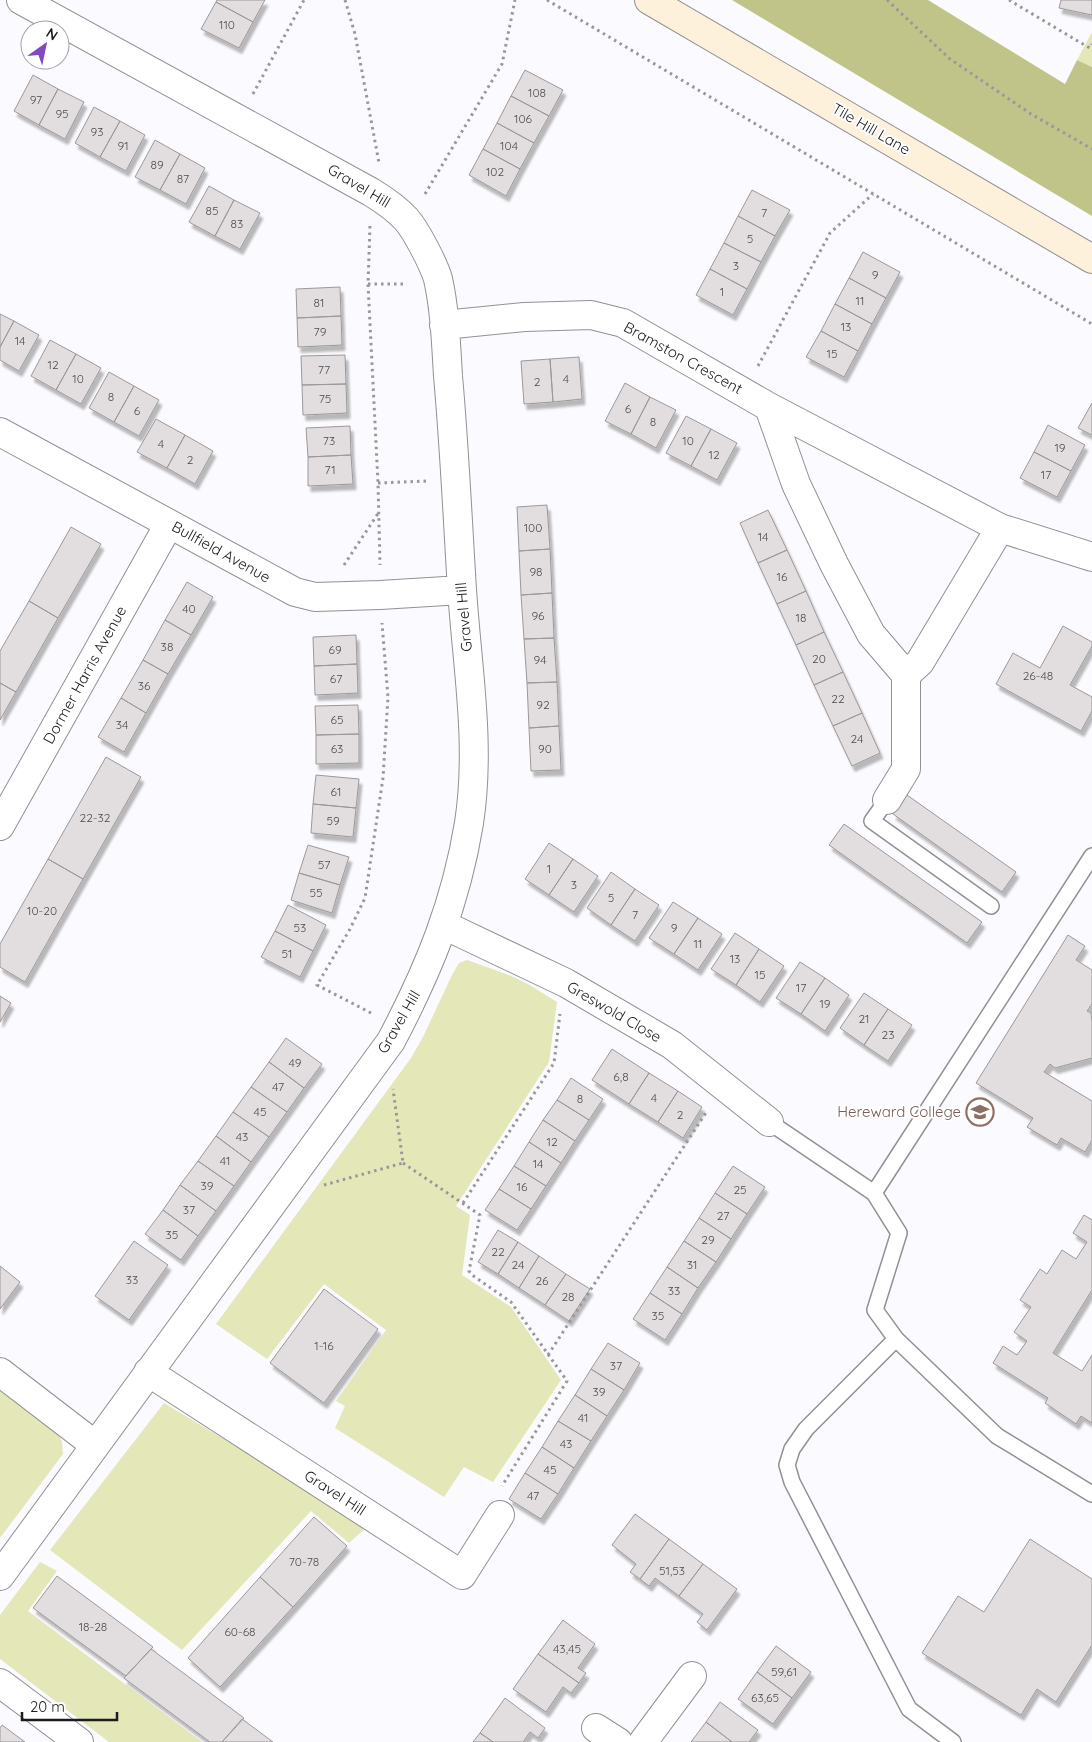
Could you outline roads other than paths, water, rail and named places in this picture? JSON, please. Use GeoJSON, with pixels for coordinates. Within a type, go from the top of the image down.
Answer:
{"type":"FeatureCollection","features":[{"type":"Feature","properties":{"kind":"main road","name":"Tile Hill Lane"},"geometry":{"type":"LineString","coordinates":[[649,0],[1092,259]]}},
{"type":"Feature","properties":{"kind":"street","name":"Gravel Hill"},"geometry":{"type":"LineString","coordinates":[[0,1576],[374,1064],[398,1028],[419,987],[444,925],[460,868],[469,822],[474,780],[475,736],[462,590],[444,325],[438,278],[409,222],[396,209],[372,192],[21,0]]}},
{"type":"Feature","properties":{"kind":"street","name":"Bramston Crescent"},"geometry":{"type":"LineString","coordinates":[[444,325],[524,317],[591,315],[622,323],[769,407],[1000,528],[1092,557]]}},
{"type":"Feature","properties":{"kind":"street"},"geometry":{"type":"LineString","coordinates":[[769,407],[796,484],[834,564],[871,634],[906,675],[906,769],[887,800]]}},
{"type":"Feature","properties":{"kind":"street","name":"Bullfield Avenue"},"geometry":{"type":"LineString","coordinates":[[0,432],[295,592],[315,597],[324,597],[462,590]]}},
{"type":"Feature","properties":{"kind":"street","name":"Dormer Harris Avenue"},"geometry":{"type":"LineString","coordinates":[[0,826],[169,524]]}},
{"type":"Feature","properties":{"kind":"street"},"geometry":{"type":"LineString","coordinates":[[906,675],[920,662],[1000,528]]}},
{"type":"Feature","properties":{"kind":"street","name":"Greswold Close"},"geometry":{"type":"LineString","coordinates":[[444,925],[566,984],[672,1045],[769,1122]]}},
{"type":"Feature","properties":{"kind":"street"},"geometry":{"type":"LineString","coordinates":[[0,1372],[95,1445]]}},
{"type":"Feature","properties":{"kind":"street","name":"Gravel Hill"},"geometry":{"type":"LineString","coordinates":[[148,1372],[462,1575],[500,1514]]}},
{"type":"Feature","properties":{"kind":"street"},"geometry":{"type":"LineString","coordinates":[[643,1742],[692,1676]]}},
{"type":"Feature","properties":{"kind":"street"},"geometry":{"type":"LineString","coordinates":[[0,1683],[79,1742]]}},
{"type":"Feature","properties":{"kind":"lane"},"geometry":{"type":"LineString","coordinates":[[887,800],[872,821],[991,906]]}},
{"type":"Feature","properties":{"kind":"lane"},"geometry":{"type":"LineString","coordinates":[[874,1193],[1092,856]]}},
{"type":"Feature","properties":{"kind":"lane"},"geometry":{"type":"LineString","coordinates":[[769,1122],[874,1193],[899,1233],[875,1310],[896,1339],[997,1436],[1092,1494]]}},
{"type":"Feature","properties":{"kind":"lane"},"geometry":{"type":"LineString","coordinates":[[896,1339],[806,1429],[792,1449],[787,1465],[792,1482],[909,1708],[953,1742]]}},
{"type":"Feature","properties":{"kind":"place","name":"Hereward College"},"geometry":{"type":"Point","coordinates":[980,1112]}}]}
